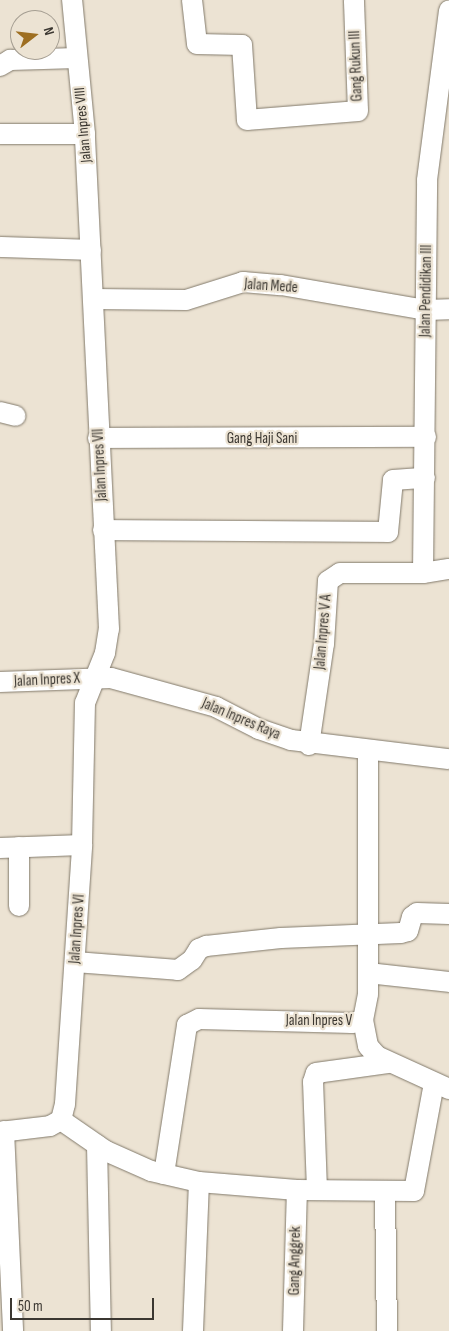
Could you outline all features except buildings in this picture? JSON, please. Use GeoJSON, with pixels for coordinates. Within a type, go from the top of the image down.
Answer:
{"type":"FeatureCollection","features":[{"type":"Feature","properties":{"kind":"street","name":"Jalan Inpres VIII"},"geometry":{"type":"LineString","coordinates":[[72,0],[85,134],[91,250]]}},
{"type":"Feature","properties":{"kind":"street","name":"Gang Rukun III"},"geometry":{"type":"LineString","coordinates":[[192,0],[197,44],[242,45],[246,120],[358,111],[354,0]]}},
{"type":"Feature","properties":{"kind":"street","name":"Jalan Pendidikan III"},"geometry":{"type":"LineString","coordinates":[[423,573],[426,437],[427,180],[449,10]]}},
{"type":"Feature","properties":{"kind":"street"},"geometry":{"type":"LineString","coordinates":[[0,66],[10,60],[77,58]]}},
{"type":"Feature","properties":{"kind":"street"},"geometry":{"type":"LineString","coordinates":[[0,134],[85,134]]}},
{"type":"Feature","properties":{"kind":"street"},"geometry":{"type":"LineString","coordinates":[[0,247],[91,250]]}},
{"type":"Feature","properties":{"kind":"street","name":"Jalan Inpres VII"},"geometry":{"type":"LineString","coordinates":[[91,250],[98,438],[109,629],[105,653],[94,677]]}},
{"type":"Feature","properties":{"kind":"street","name":"Jalan Mede"},"geometry":{"type":"LineString","coordinates":[[94,299],[186,300],[243,282],[281,285],[426,310],[449,309]]}},
{"type":"Feature","properties":{"kind":"street","name":"Gang Haji Sani"},"geometry":{"type":"LineString","coordinates":[[98,438],[426,437]]}},
{"type":"Feature","properties":{"kind":"street"},"geometry":{"type":"LineString","coordinates":[[103,530],[388,532],[393,480],[425,478]]}},
{"type":"Feature","properties":{"kind":"street","name":"Jalan Inpres V A"},"geometry":{"type":"LineString","coordinates":[[309,745],[324,644],[328,581],[340,573],[423,573],[449,569]]}},
{"type":"Feature","properties":{"kind":"street","name":"Jalan Inpres X"},"geometry":{"type":"LineString","coordinates":[[0,682],[94,677]]}},
{"type":"Feature","properties":{"kind":"street","name":"Jalan Inpres Raya"},"geometry":{"type":"LineString","coordinates":[[94,677],[171,692],[216,707],[259,729],[309,745],[449,759]]}},
{"type":"Feature","properties":{"kind":"street","name":"Jalan Inpres VI"},"geometry":{"type":"LineString","coordinates":[[61,1120],[68,1078],[82,845],[85,703],[94,677]]}},
{"type":"Feature","properties":{"kind":"street","name":"Jalan Inpres V"},"geometry":{"type":"LineString","coordinates":[[164,1174],[187,1025],[199,1019],[352,1023],[363,1020],[368,1008],[368,751]]}},
{"type":"Feature","properties":{"kind":"street"},"geometry":{"type":"LineString","coordinates":[[19,906],[10,847],[82,845]]}},
{"type":"Feature","properties":{"kind":"street"},"geometry":{"type":"LineString","coordinates":[[75,962],[178,970],[192,960],[199,949],[206,946],[408,931],[412,917],[417,913],[449,914]]}},
{"type":"Feature","properties":{"kind":"street"},"geometry":{"type":"LineString","coordinates":[[368,973],[449,982]]}},
{"type":"Feature","properties":{"kind":"street"},"geometry":{"type":"LineString","coordinates":[[13,1331],[2,1131],[50,1126],[61,1120],[97,1145],[164,1174],[199,1182],[297,1190],[414,1191],[441,1086],[389,1063],[368,1046],[363,1020]]}},
{"type":"Feature","properties":{"kind":"street"},"geometry":{"type":"LineString","coordinates":[[317,1190],[313,1082],[316,1073],[389,1063]]}},
{"type":"Feature","properties":{"kind":"street"},"geometry":{"type":"LineString","coordinates":[[97,1145],[101,1331]]}},
{"type":"Feature","properties":{"kind":"street"},"geometry":{"type":"LineString","coordinates":[[193,1331],[199,1182]]}},
{"type":"Feature","properties":{"kind":"street","name":"Gang Anggrek"},"geometry":{"type":"LineString","coordinates":[[293,1331],[297,1190]]}},
{"type":"Feature","properties":{"kind":"street"},"geometry":{"type":"LineString","coordinates":[[385,1192],[387,1331]]}}]}
